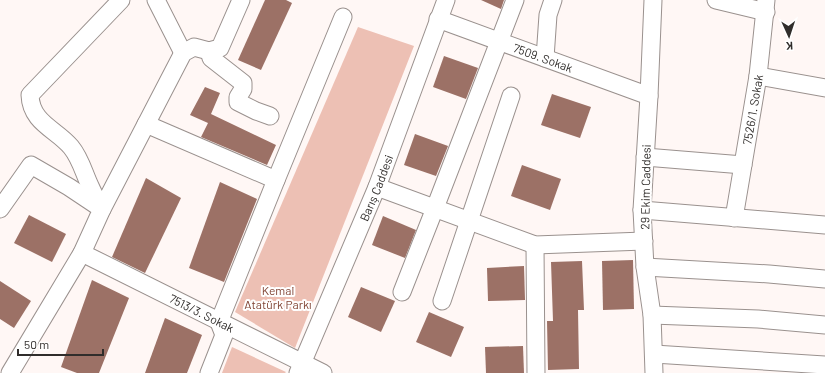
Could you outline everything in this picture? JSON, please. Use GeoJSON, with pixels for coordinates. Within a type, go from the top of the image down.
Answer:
{"type":"FeatureCollection","features":[{"type":"Feature","properties":{"kind":"street"},"geometry":{"type":"LineString","coordinates":[[102,209],[91,189],[82,164],[70,146],[40,120],[30,105],[30,95],[120,0]]}},
{"type":"Feature","properties":{"kind":"street"},"geometry":{"type":"LineString","coordinates":[[156,0],[183,53]]}},
{"type":"Feature","properties":{"kind":"street"},"geometry":{"type":"LineString","coordinates":[[10,373],[82,253],[102,209],[183,53],[194,47],[208,51],[220,48],[241,0]]}},
{"type":"Feature","properties":{"kind":"street","name":"Barış Caddesi"},"geometry":{"type":"LineString","coordinates":[[300,368],[377,187],[446,0]]}},
{"type":"Feature","properties":{"kind":"street"},"geometry":{"type":"LineString","coordinates":[[402,292],[515,0]]}},
{"type":"Feature","properties":{"kind":"street"},"geometry":{"type":"LineString","coordinates":[[545,58],[548,15],[553,0]]}},
{"type":"Feature","properties":{"kind":"street","name":"29 Ekim Caddesi"},"geometry":{"type":"LineString","coordinates":[[653,0],[642,210],[645,267],[652,315],[654,373]]}},
{"type":"Feature","properties":{"kind":"street"},"geometry":{"type":"LineString","coordinates":[[716,0],[766,6]]}},
{"type":"Feature","properties":{"kind":"street","name":"7526/1. Sokak"},"geometry":{"type":"LineString","coordinates":[[734,218],[758,76],[766,6]]}},
{"type":"Feature","properties":{"kind":"street"},"geometry":{"type":"LineString","coordinates":[[209,373],[224,335],[219,322],[343,17]]}},
{"type":"Feature","properties":{"kind":"street","name":"7509. Sokak"},"geometry":{"type":"LineString","coordinates":[[438,19],[649,96]]}},
{"type":"Feature","properties":{"kind":"street"},"geometry":{"type":"LineString","coordinates":[[208,51],[211,58],[243,83],[243,89],[238,97],[238,102],[270,116]]}},
{"type":"Feature","properties":{"kind":"street"},"geometry":{"type":"LineString","coordinates":[[758,76],[825,88]]}},
{"type":"Feature","properties":{"kind":"street"},"geometry":{"type":"LineString","coordinates":[[442,301],[511,96]]}},
{"type":"Feature","properties":{"kind":"street"},"geometry":{"type":"LineString","coordinates":[[146,124],[276,180]]}},
{"type":"Feature","properties":{"kind":"street"},"geometry":{"type":"LineString","coordinates":[[645,157],[743,165]]}},
{"type":"Feature","properties":{"kind":"street"},"geometry":{"type":"LineString","coordinates":[[0,209],[31,165],[69,187],[102,209]]}},
{"type":"Feature","properties":{"kind":"street"},"geometry":{"type":"LineString","coordinates":[[377,187],[535,245],[644,241]]}},
{"type":"Feature","properties":{"kind":"street"},"geometry":{"type":"LineString","coordinates":[[642,210],[825,225]]}},
{"type":"Feature","properties":{"kind":"street"},"geometry":{"type":"LineString","coordinates":[[535,245],[536,373]]}},
{"type":"Feature","properties":{"kind":"street","name":"7513/3. Sokak"},"geometry":{"type":"LineString","coordinates":[[82,253],[219,322],[300,368],[323,373]]}},
{"type":"Feature","properties":{"kind":"street"},"geometry":{"type":"LineString","coordinates":[[645,267],[769,274],[825,279]]}},
{"type":"Feature","properties":{"kind":"street"},"geometry":{"type":"LineString","coordinates":[[652,315],[758,319],[825,325]]}},
{"type":"Feature","properties":{"kind":"street"},"geometry":{"type":"LineString","coordinates":[[654,354],[825,365]]}},
{"type":"Feature","properties":{"kind":"green space","name":"Kemal Atatürk Parkı"},"geometry":{"type":"Polygon","coordinates":[[[358,27],[414,46],[295,348],[235,312],[358,27]]]}},
{"type":"Feature","properties":{"kind":"green space"},"geometry":{"type":"Polygon","coordinates":[[[232,347],[286,372],[222,373],[232,347]]]}},
{"type":"Feature","properties":{"kind":"building"},"geometry":{"type":"Polygon","coordinates":[[[265,0],[286,0],[292,3],[261,70],[238,60],[265,0]]]}},
{"type":"Feature","properties":{"kind":"building"},"geometry":{"type":"Polygon","coordinates":[[[481,0],[504,0],[501,9],[481,0]]]}},
{"type":"Feature","properties":{"kind":"building"},"geometry":{"type":"Polygon","coordinates":[[[444,56],[478,68],[466,99],[433,87],[444,56]]]}},
{"type":"Feature","properties":{"kind":"building"},"geometry":{"type":"Polygon","coordinates":[[[205,87],[220,93],[211,114],[276,145],[267,165],[201,137],[208,123],[190,115],[205,87]]]}},
{"type":"Feature","properties":{"kind":"building"},"geometry":{"type":"Polygon","coordinates":[[[552,94],[591,107],[580,138],[541,125],[552,94]]]}},
{"type":"Feature","properties":{"kind":"building"},"geometry":{"type":"Polygon","coordinates":[[[415,134],[448,146],[436,176],[404,165],[415,134]]]}},
{"type":"Feature","properties":{"kind":"building"},"geometry":{"type":"Polygon","coordinates":[[[522,165],[561,179],[550,210],[511,196],[522,165]]]}},
{"type":"Feature","properties":{"kind":"building"},"geometry":{"type":"Polygon","coordinates":[[[146,178],[181,198],[145,273],[112,257],[146,178]]]}},
{"type":"Feature","properties":{"kind":"building"},"geometry":{"type":"Polygon","coordinates":[[[220,182],[257,199],[224,282],[189,268],[220,182]]]}},
{"type":"Feature","properties":{"kind":"building"},"geometry":{"type":"Polygon","coordinates":[[[29,215],[66,234],[52,262],[14,243],[29,215]]]}},
{"type":"Feature","properties":{"kind":"building"},"geometry":{"type":"Polygon","coordinates":[[[383,216],[416,230],[405,258],[372,245],[383,216]]]}},
{"type":"Feature","properties":{"kind":"building"},"geometry":{"type":"Polygon","coordinates":[[[633,260],[634,309],[603,310],[602,261],[633,260]]]}},
{"type":"Feature","properties":{"kind":"building"},"geometry":{"type":"Polygon","coordinates":[[[582,261],[584,310],[578,310],[579,369],[548,370],[547,321],[553,321],[551,262],[582,261]]]}},
{"type":"Feature","properties":{"kind":"building"},"geometry":{"type":"Polygon","coordinates":[[[524,266],[525,300],[488,301],[487,268],[524,266]]]}},
{"type":"Feature","properties":{"kind":"building"},"geometry":{"type":"Polygon","coordinates":[[[92,280],[129,298],[99,373],[77,373],[61,367],[92,280]]]}},
{"type":"Feature","properties":{"kind":"building"},"geometry":{"type":"Polygon","coordinates":[[[0,281],[31,301],[14,328],[0,319],[0,281]]]}},
{"type":"Feature","properties":{"kind":"building"},"geometry":{"type":"Polygon","coordinates":[[[361,287],[395,301],[381,332],[348,317],[361,287]]]}},
{"type":"Feature","properties":{"kind":"building"},"geometry":{"type":"Polygon","coordinates":[[[429,312],[464,327],[451,357],[416,342],[429,312]]]}},
{"type":"Feature","properties":{"kind":"building"},"geometry":{"type":"Polygon","coordinates":[[[165,318],[202,335],[187,373],[145,373],[165,318]]]}},
{"type":"Feature","properties":{"kind":"building"},"geometry":{"type":"Polygon","coordinates":[[[523,346],[524,373],[486,373],[485,347],[523,346]]]}}]}
